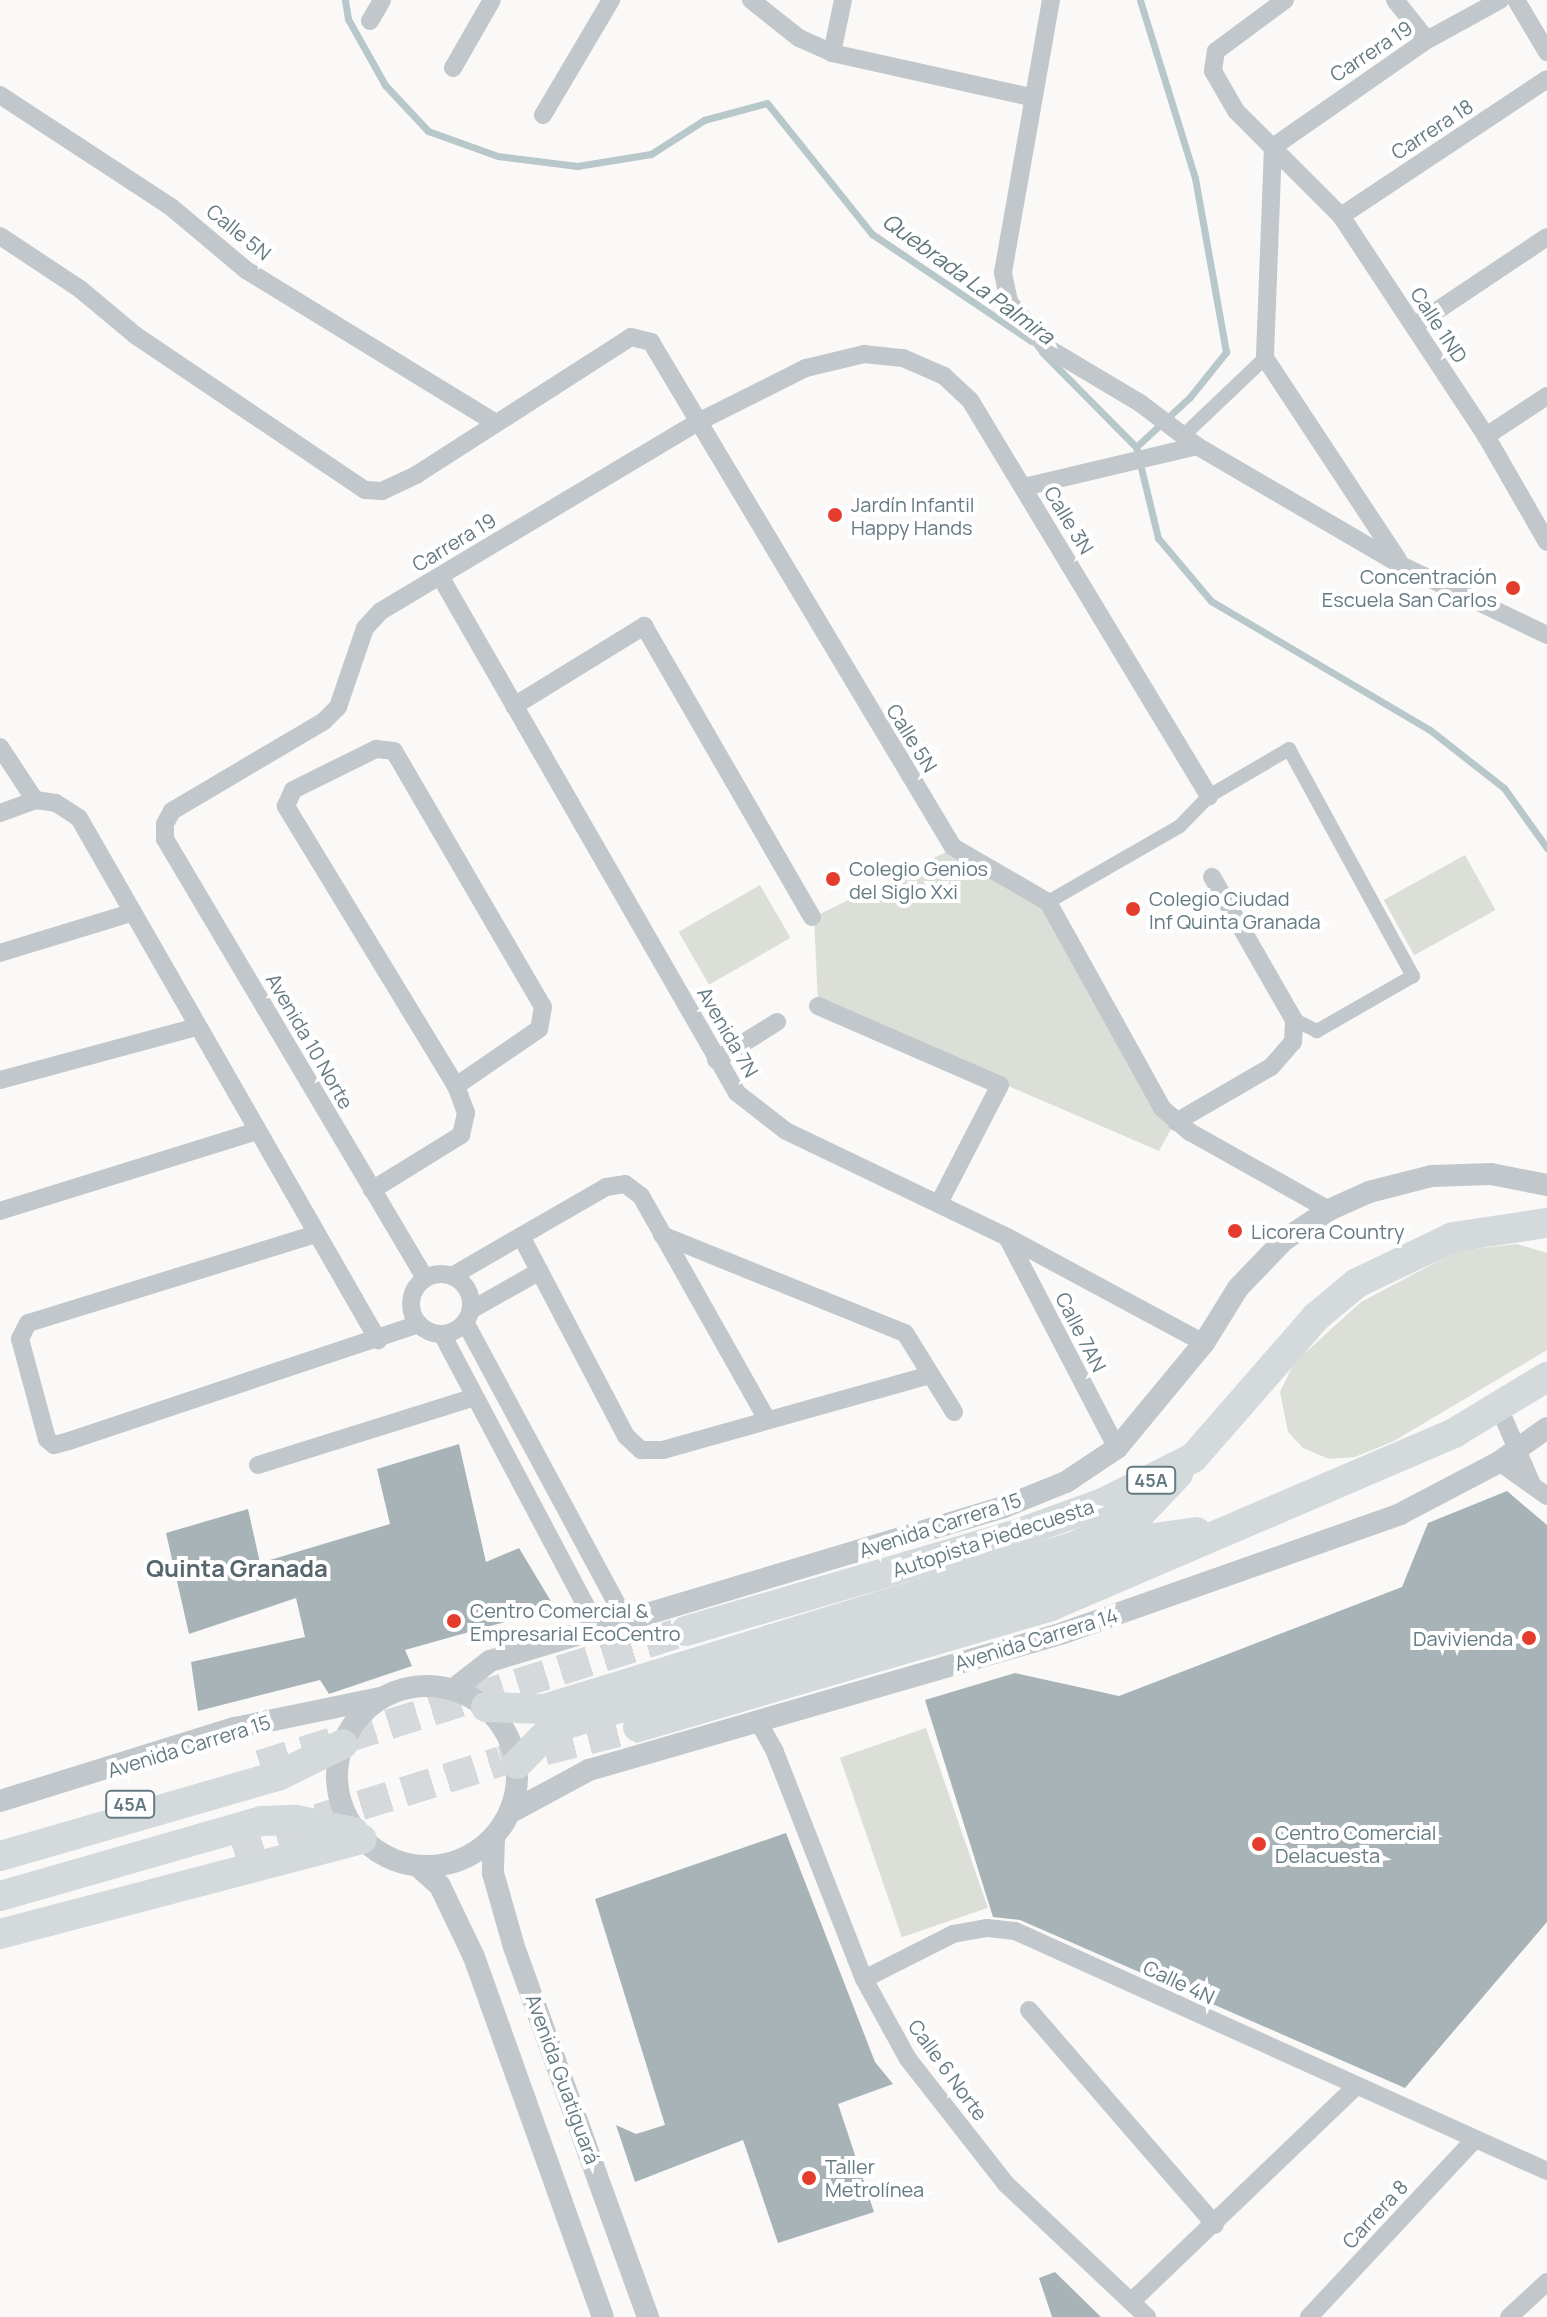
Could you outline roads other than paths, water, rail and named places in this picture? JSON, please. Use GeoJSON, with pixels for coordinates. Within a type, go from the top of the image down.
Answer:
{"type":"FeatureCollection","features":[{"type":"Feature","properties":{"kind":"highway","name":"Autopista Piedecuesta"},"geometry":{"type":"LineString","coordinates":[[686,1631],[1017,1534],[1103,1503],[1193,1458],[1316,1317],[1357,1283],[1453,1237],[1547,1223]]}},
{"type":"Feature","properties":{"kind":"highway"},"geometry":{"type":"LineString","coordinates":[[638,1727],[1051,1606],[1454,1433],[1547,1377]]}},
{"type":"Feature","properties":{"kind":"highway"},"geometry":{"type":"LineString","coordinates":[[486,1707],[544,1709],[1073,1547],[1138,1516],[1193,1458]]}},
{"type":"Feature","properties":{"kind":"highway"},"geometry":{"type":"LineString","coordinates":[[517,1764],[551,1729],[1028,1583],[1147,1539],[1234,1527]]}},
{"type":"Feature","properties":{"kind":"highway"},"geometry":{"type":"LineString","coordinates":[[0,1856],[280,1775],[343,1744]]}},
{"type":"Feature","properties":{"kind":"highway","name":"45A"},"geometry":{"type":"LineString","coordinates":[[0,1842],[260,1765]]}},
{"type":"Feature","properties":{"kind":"highway"},"geometry":{"type":"LineString","coordinates":[[0,1896],[262,1821],[296,1820],[358,1835]]}},
{"type":"Feature","properties":{"kind":"highway"},"geometry":{"type":"LineString","coordinates":[[0,1934],[358,1835]]}},
{"type":"Feature","properties":{"kind":"highway"},"geometry":{"type":"LineString","coordinates":[[0,1912],[232,1846]]}},
{"type":"Feature","properties":{"kind":"street"},"geometry":{"type":"LineString","coordinates":[[370,21],[382,0]]}},
{"type":"Feature","properties":{"kind":"street"},"geometry":{"type":"LineString","coordinates":[[453,68],[492,0]]}},
{"type":"Feature","properties":{"kind":"street"},"geometry":{"type":"LineString","coordinates":[[543,115],[611,0]]}},
{"type":"Feature","properties":{"kind":"street"},"geometry":{"type":"LineString","coordinates":[[751,0],[832,53],[1031,97]]}},
{"type":"Feature","properties":{"kind":"street"},"geometry":{"type":"LineString","coordinates":[[832,53],[843,0]]}},
{"type":"Feature","properties":{"kind":"street"},"geometry":{"type":"LineString","coordinates":[[1051,0],[1031,97],[1003,273],[1009,302],[1046,347],[1140,403],[1185,437],[1401,565],[1547,635]]}},
{"type":"Feature","properties":{"kind":"street","name":"Calle 1ND"},"geometry":{"type":"LineString","coordinates":[[1285,0],[1216,51],[1212,61],[1236,111],[1341,216],[1486,436],[1547,542]]}},
{"type":"Feature","properties":{"kind":"street"},"geometry":{"type":"LineString","coordinates":[[1395,0],[1427,40]]}},
{"type":"Feature","properties":{"kind":"street","name":"Carrera 19"},"geometry":{"type":"LineString","coordinates":[[1273,147],[1427,40],[1500,0]]}},
{"type":"Feature","properties":{"kind":"street"},"geometry":{"type":"LineString","coordinates":[[1516,0],[1547,52]]}},
{"type":"Feature","properties":{"kind":"street","name":"Carrera 18"},"geometry":{"type":"LineString","coordinates":[[1341,216],[1547,79]]}},
{"type":"Feature","properties":{"kind":"street","name":"Calle 5N"},"geometry":{"type":"LineString","coordinates":[[0,95],[171,207],[246,270],[494,422]]}},
{"type":"Feature","properties":{"kind":"street"},"geometry":{"type":"LineString","coordinates":[[1273,147],[1265,358],[1401,565]]}},
{"type":"Feature","properties":{"kind":"street","name":"Calle 5N"},"geometry":{"type":"LineString","coordinates":[[0,236],[80,289],[135,335],[365,490],[382,491],[416,475],[494,422],[631,337],[641,336],[651,342],[953,847],[1048,902]]}},
{"type":"Feature","properties":{"kind":"street"},"geometry":{"type":"LineString","coordinates":[[1414,326],[1547,237]]}},
{"type":"Feature","properties":{"kind":"street","name":"Calle 3N"},"geometry":{"type":"LineString","coordinates":[[829,359],[864,354],[903,358],[944,376],[970,400],[1209,796]]}},
{"type":"Feature","properties":{"kind":"street"},"geometry":{"type":"LineString","coordinates":[[1024,487],[1153,456],[1185,437],[1265,358]]}},
{"type":"Feature","properties":{"kind":"street","name":"Carrera 19"},"geometry":{"type":"LineString","coordinates":[[165,824],[172,811],[324,721],[343,696],[365,628],[381,611],[698,422],[829,359]]}},
{"type":"Feature","properties":{"kind":"street"},"geometry":{"type":"LineString","coordinates":[[1486,436],[1547,396]]}},
{"type":"Feature","properties":{"kind":"street","name":"Avenida 7N"},"geometry":{"type":"LineString","coordinates":[[440,576],[737,1093],[786,1131],[1007,1237],[1204,1343]]}},
{"type":"Feature","properties":{"kind":"street"},"geometry":{"type":"LineString","coordinates":[[514,706],[644,626],[812,917]]}},
{"type":"Feature","properties":{"kind":"street"},"geometry":{"type":"LineString","coordinates":[[0,747],[35,800]]}},
{"type":"Feature","properties":{"kind":"street"},"geometry":{"type":"LineString","coordinates":[[372,1190],[461,1135],[466,1113],[456,1086],[286,806],[293,790],[376,749],[394,751],[543,1007],[539,1029],[456,1086]]}},
{"type":"Feature","properties":{"kind":"street"},"geometry":{"type":"LineString","coordinates":[[1294,1020],[1317,1031],[1413,976],[1289,749],[1209,796],[1180,826],[1048,902],[1162,1108],[1176,1122],[1329,1210]]}},
{"type":"Feature","properties":{"kind":"street"},"geometry":{"type":"LineString","coordinates":[[0,813],[35,800],[56,803],[79,818],[378,1340]]}},
{"type":"Feature","properties":{"kind":"street","name":"Avenida 10 Norte"},"geometry":{"type":"LineString","coordinates":[[165,824],[165,839],[425,1278]]}},
{"type":"Feature","properties":{"kind":"street"},"geometry":{"type":"LineString","coordinates":[[1176,1122],[1271,1067],[1293,1042],[1294,1020],[1212,877]]}},
{"type":"Feature","properties":{"kind":"street"},"geometry":{"type":"LineString","coordinates":[[0,953],[131,913]]}},
{"type":"Feature","properties":{"kind":"street"},"geometry":{"type":"LineString","coordinates":[[818,1006],[1000,1085],[939,1203]]}},
{"type":"Feature","properties":{"kind":"street"},"geometry":{"type":"LineString","coordinates":[[716,1060],[777,1022]]}},
{"type":"Feature","properties":{"kind":"street"},"geometry":{"type":"LineString","coordinates":[[0,1080],[196,1027]]}},
{"type":"Feature","properties":{"kind":"street"},"geometry":{"type":"LineString","coordinates":[[0,1211],[257,1131]]}},
{"type":"Feature","properties":{"kind":"street","name":"Avenida Carrera 15"},"geometry":{"type":"LineString","coordinates":[[454,1689],[490,1661],[1004,1507],[1066,1482],[1117,1448],[1204,1343],[1238,1288],[1284,1240],[1329,1210],[1369,1192],[1432,1176],[1491,1174],[1547,1185]]}},
{"type":"Feature","properties":{"kind":"street"},"geometry":{"type":"LineString","coordinates":[[419,1324],[411,1300],[425,1278],[452,1276],[606,1187],[625,1184],[641,1196],[766,1418]]}},
{"type":"Feature","properties":{"kind":"street"},"geometry":{"type":"LineString","coordinates":[[316,1234],[28,1323],[20,1339],[47,1439],[54,1445],[69,1441],[419,1324],[442,1334],[598,1629]]}},
{"type":"Feature","properties":{"kind":"street"},"geometry":{"type":"LineString","coordinates":[[662,1235],[905,1333],[954,1412]]}},
{"type":"Feature","properties":{"kind":"street"},"geometry":{"type":"LineString","coordinates":[[521,1236],[626,1436],[641,1450],[663,1450],[766,1418],[930,1375]]}},
{"type":"Feature","properties":{"kind":"street","name":"Calle 7AN"},"geometry":{"type":"LineString","coordinates":[[1007,1237],[1117,1448]]}},
{"type":"Feature","properties":{"kind":"street"},"geometry":{"type":"LineString","coordinates":[[442,1334],[540,1271]]}},
{"type":"Feature","properties":{"kind":"street"},"geometry":{"type":"LineString","coordinates":[[452,1276],[464,1284],[468,1316],[626,1621]]}},
{"type":"Feature","properties":{"kind":"street"},"geometry":{"type":"LineString","coordinates":[[258,1465],[475,1397]]}},
{"type":"Feature","properties":{"kind":"street"},"geometry":{"type":"LineString","coordinates":[[1498,1405],[1520,1448],[1531,1482]]}},
{"type":"Feature","properties":{"kind":"street","name":"Avenida Carrera 14"},"geometry":{"type":"LineString","coordinates":[[511,1812],[589,1770],[1063,1633],[1386,1519],[1499,1462],[1547,1428]]}},
{"type":"Feature","properties":{"kind":"street"},"geometry":{"type":"LineString","coordinates":[[1499,1462],[1547,1496]]}},
{"type":"Feature","properties":{"kind":"street"},"geometry":{"type":"LineString","coordinates":[[403,1688],[454,1689],[486,1707],[501,1723],[517,1764],[511,1812],[494,1838],[472,1855],[446,1865],[419,1867],[388,1858],[358,1835],[338,1787],[343,1744],[355,1721],[380,1698],[403,1688]]}},
{"type":"Feature","properties":{"kind":"street","name":"Avenida Carrera 15"},"geometry":{"type":"LineString","coordinates":[[0,1801],[235,1728],[380,1698]]}},
{"type":"Feature","properties":{"kind":"street"},"geometry":{"type":"LineString","coordinates":[[775,1752],[785,1714]]}},
{"type":"Feature","properties":{"kind":"street","name":"Calle 6 Norte"},"geometry":{"type":"LineString","coordinates":[[758,1721],[775,1752],[864,1979],[908,2059],[1006,2184],[1147,2317]]}},
{"type":"Feature","properties":{"kind":"street","name":"Avenida Guatiguará"},"geometry":{"type":"LineString","coordinates":[[494,1838],[493,1873],[514,1947],[648,2317]]}},
{"type":"Feature","properties":{"kind":"street","name":"Avenida Guatiguará"},"geometry":{"type":"LineString","coordinates":[[419,1867],[440,1886],[474,1957],[603,2317]]}},
{"type":"Feature","properties":{"kind":"street","name":"Calle 4N"},"geometry":{"type":"LineString","coordinates":[[864,1979],[953,1934],[987,1928],[1015,1931],[1473,2141],[1547,2171]]}},
{"type":"Feature","properties":{"kind":"street"},"geometry":{"type":"LineString","coordinates":[[1029,2010],[1215,2225]]}},
{"type":"Feature","properties":{"kind":"street"},"geometry":{"type":"LineString","coordinates":[[1131,2302],[1215,2225],[1355,2087]]}},
{"type":"Feature","properties":{"kind":"street","name":"Carrera 8"},"geometry":{"type":"LineString","coordinates":[[1309,2317],[1473,2141]]}},
{"type":"Feature","properties":{"kind":"street"},"geometry":{"type":"LineString","coordinates":[[1509,2317],[1547,2282]]}},
{"type":"Feature","properties":{"kind":"waterway","name":"Quebrada La Palmira"},"geometry":{"type":"LineString","coordinates":[[345,0],[348,19],[385,85],[428,131],[498,156],[577,166],[651,154],[704,120],[767,103],[872,234],[1031,341]]}},
{"type":"Feature","properties":{"kind":"waterway"},"geometry":{"type":"LineString","coordinates":[[1136,447],[1190,397],[1226,352],[1195,178],[1140,0]]}},
{"type":"Feature","properties":{"kind":"waterway","name":"Quebrada La Palmira"},"geometry":{"type":"LineString","coordinates":[[1042,352],[1136,447],[1158,538],[1211,601],[1430,730],[1504,788],[1547,848]]}},
{"type":"Feature","properties":{"kind":"tunnel"},"geometry":{"type":"LineString","coordinates":[[260,1765],[686,1631]]}},
{"type":"Feature","properties":{"kind":"tunnel"},"geometry":{"type":"LineString","coordinates":[[232,1846],[501,1761],[638,1727]]}},
{"type":"Feature","properties":{"kind":"place","name":"Jardín Infantil Happy Hands"},"geometry":{"type":"Point","coordinates":[835,515]}},
{"type":"Feature","properties":{"kind":"place","name":"Concentración Escuela San Carlos"},"geometry":{"type":"Point","coordinates":[1513,588]}},
{"type":"Feature","properties":{"kind":"place","name":"Colegio Genios del Siglo Xxi"},"geometry":{"type":"Point","coordinates":[833,879]}},
{"type":"Feature","properties":{"kind":"place","name":"Colegio Ciudad Inf Quinta Granada"},"geometry":{"type":"Point","coordinates":[1133,909]}},
{"type":"Feature","properties":{"kind":"place","name":"Licorera Country"},"geometry":{"type":"Point","coordinates":[1235,1231]}},
{"type":"Feature","properties":{"kind":"place","name":"Centro Comercial & Empresarial EcoCentro"},"geometry":{"type":"Point","coordinates":[454,1621]}},
{"type":"Feature","properties":{"kind":"place","name":"Davivienda"},"geometry":{"type":"Point","coordinates":[1529,1638]}},
{"type":"Feature","properties":{"kind":"place","name":"Centro Comercial Delacuesta"},"geometry":{"type":"Point","coordinates":[1259,1844]}},
{"type":"Feature","properties":{"kind":"place","name":"Taller Metrolínea"},"geometry":{"type":"Point","coordinates":[809,2178]}},
{"type":"Feature","properties":{"kind":"district","name":"Quinta Granada"},"geometry":{"type":"Point","coordinates":[237,1568]}}]}
